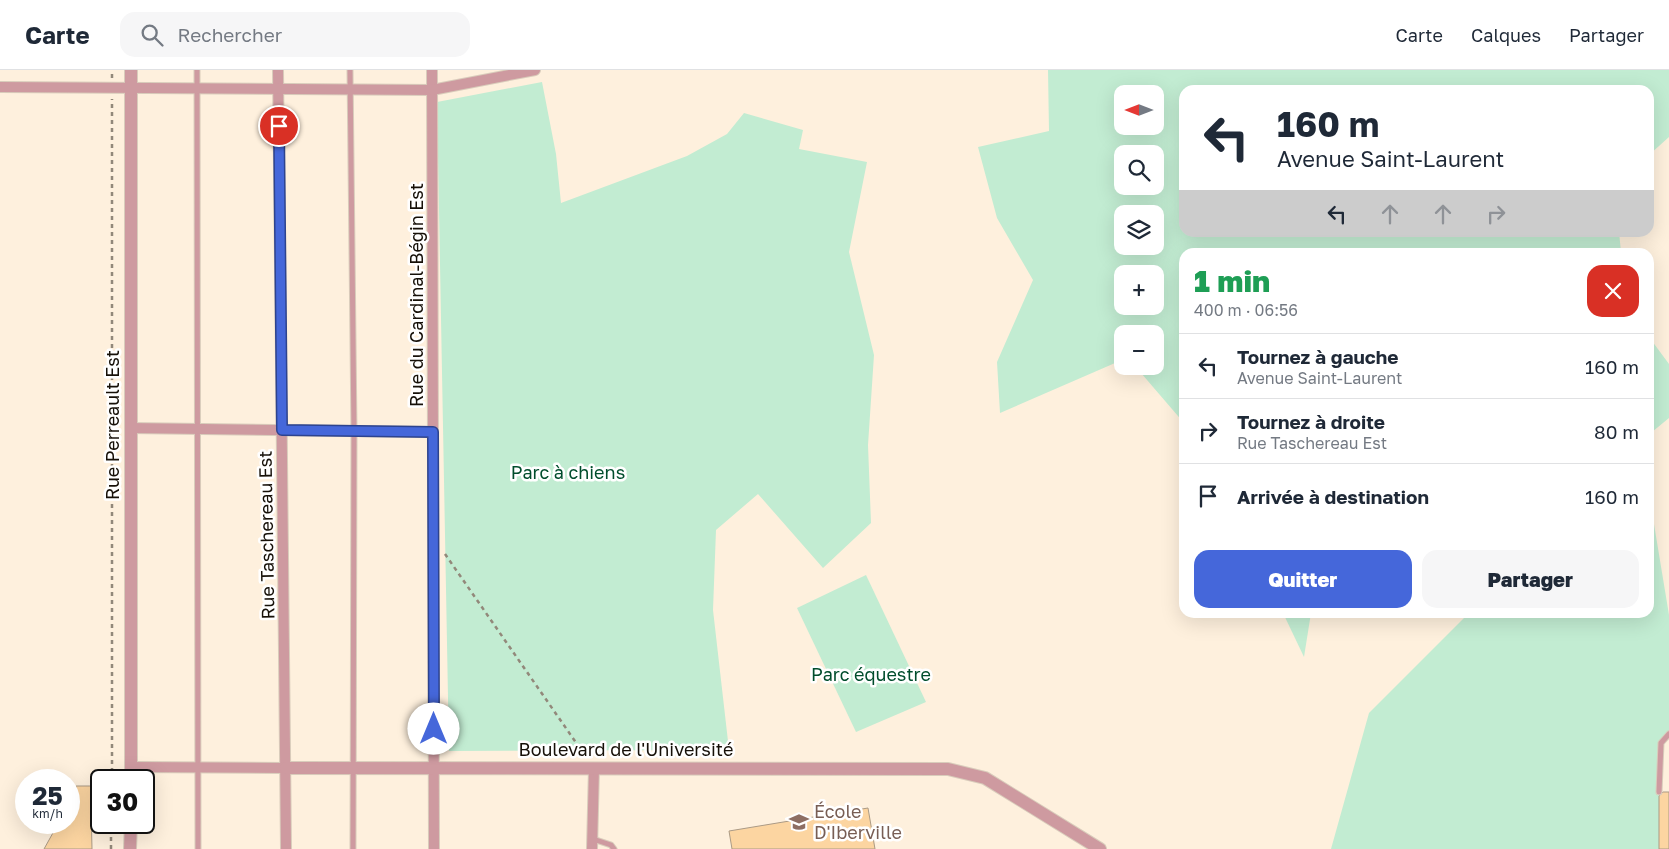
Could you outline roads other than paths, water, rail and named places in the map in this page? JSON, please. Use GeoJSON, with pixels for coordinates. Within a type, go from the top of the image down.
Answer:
{"type":"FeatureCollection","features":[{"type":"Feature","properties":{"kind":"street","name":"Rue Perreault Est"},"geometry":{"type":"LineString","coordinates":[[131,70],[131,769]]}},
{"type":"Feature","properties":{"kind":"street","name":"Rue Taschereau Est"},"geometry":{"type":"LineString","coordinates":[[278,70],[286,849]]}},
{"type":"Feature","properties":{"kind":"street","name":"Rue du Cardinal-Bégin Est"},"geometry":{"type":"LineString","coordinates":[[432,70],[434,849]]}},
{"type":"Feature","properties":{"kind":"street"},"geometry":{"type":"LineString","coordinates":[[0,87],[432,90],[535,70]]}},
{"type":"Feature","properties":{"kind":"street"},"geometry":{"type":"LineString","coordinates":[[130,428],[433,432]]}},
{"type":"Feature","properties":{"kind":"street","name":"Boulevard de l'Université"},"geometry":{"type":"LineString","coordinates":[[155,771],[198,767],[948,769],[985,778],[1100,849]]}},
{"type":"Feature","properties":{"kind":"street"},"geometry":{"type":"LineString","coordinates":[[592,844],[594,768]]}},
{"type":"Feature","properties":{"kind":"street"},"geometry":{"type":"LineString","coordinates":[[130,849],[131,834]]}},
{"type":"Feature","properties":{"kind":"lane"},"geometry":{"type":"LineString","coordinates":[[197,70],[198,849]]}},
{"type":"Feature","properties":{"kind":"lane"},"geometry":{"type":"LineString","coordinates":[[350,70],[354,431],[353,849]]}},
{"type":"Feature","properties":{"kind":"lane"},"geometry":{"type":"LineString","coordinates":[[1659,792],[1661,743],[1669,734]]}},
{"type":"Feature","properties":{"kind":"lane"},"geometry":{"type":"LineString","coordinates":[[592,844],[611,845],[614,849]]}},
{"type":"Feature","properties":{"kind":"place","name":"École D'Iberville"},"geometry":{"type":"Point","coordinates":[799,822]}},
{"type":"Feature","properties":{"kind":"park label","name":"Parc à chiens"},"geometry":{"type":"Point","coordinates":[568,473]}},
{"type":"Feature","properties":{"kind":"park label","name":"Parc équestre"},"geometry":{"type":"Point","coordinates":[871,675]}}]}
